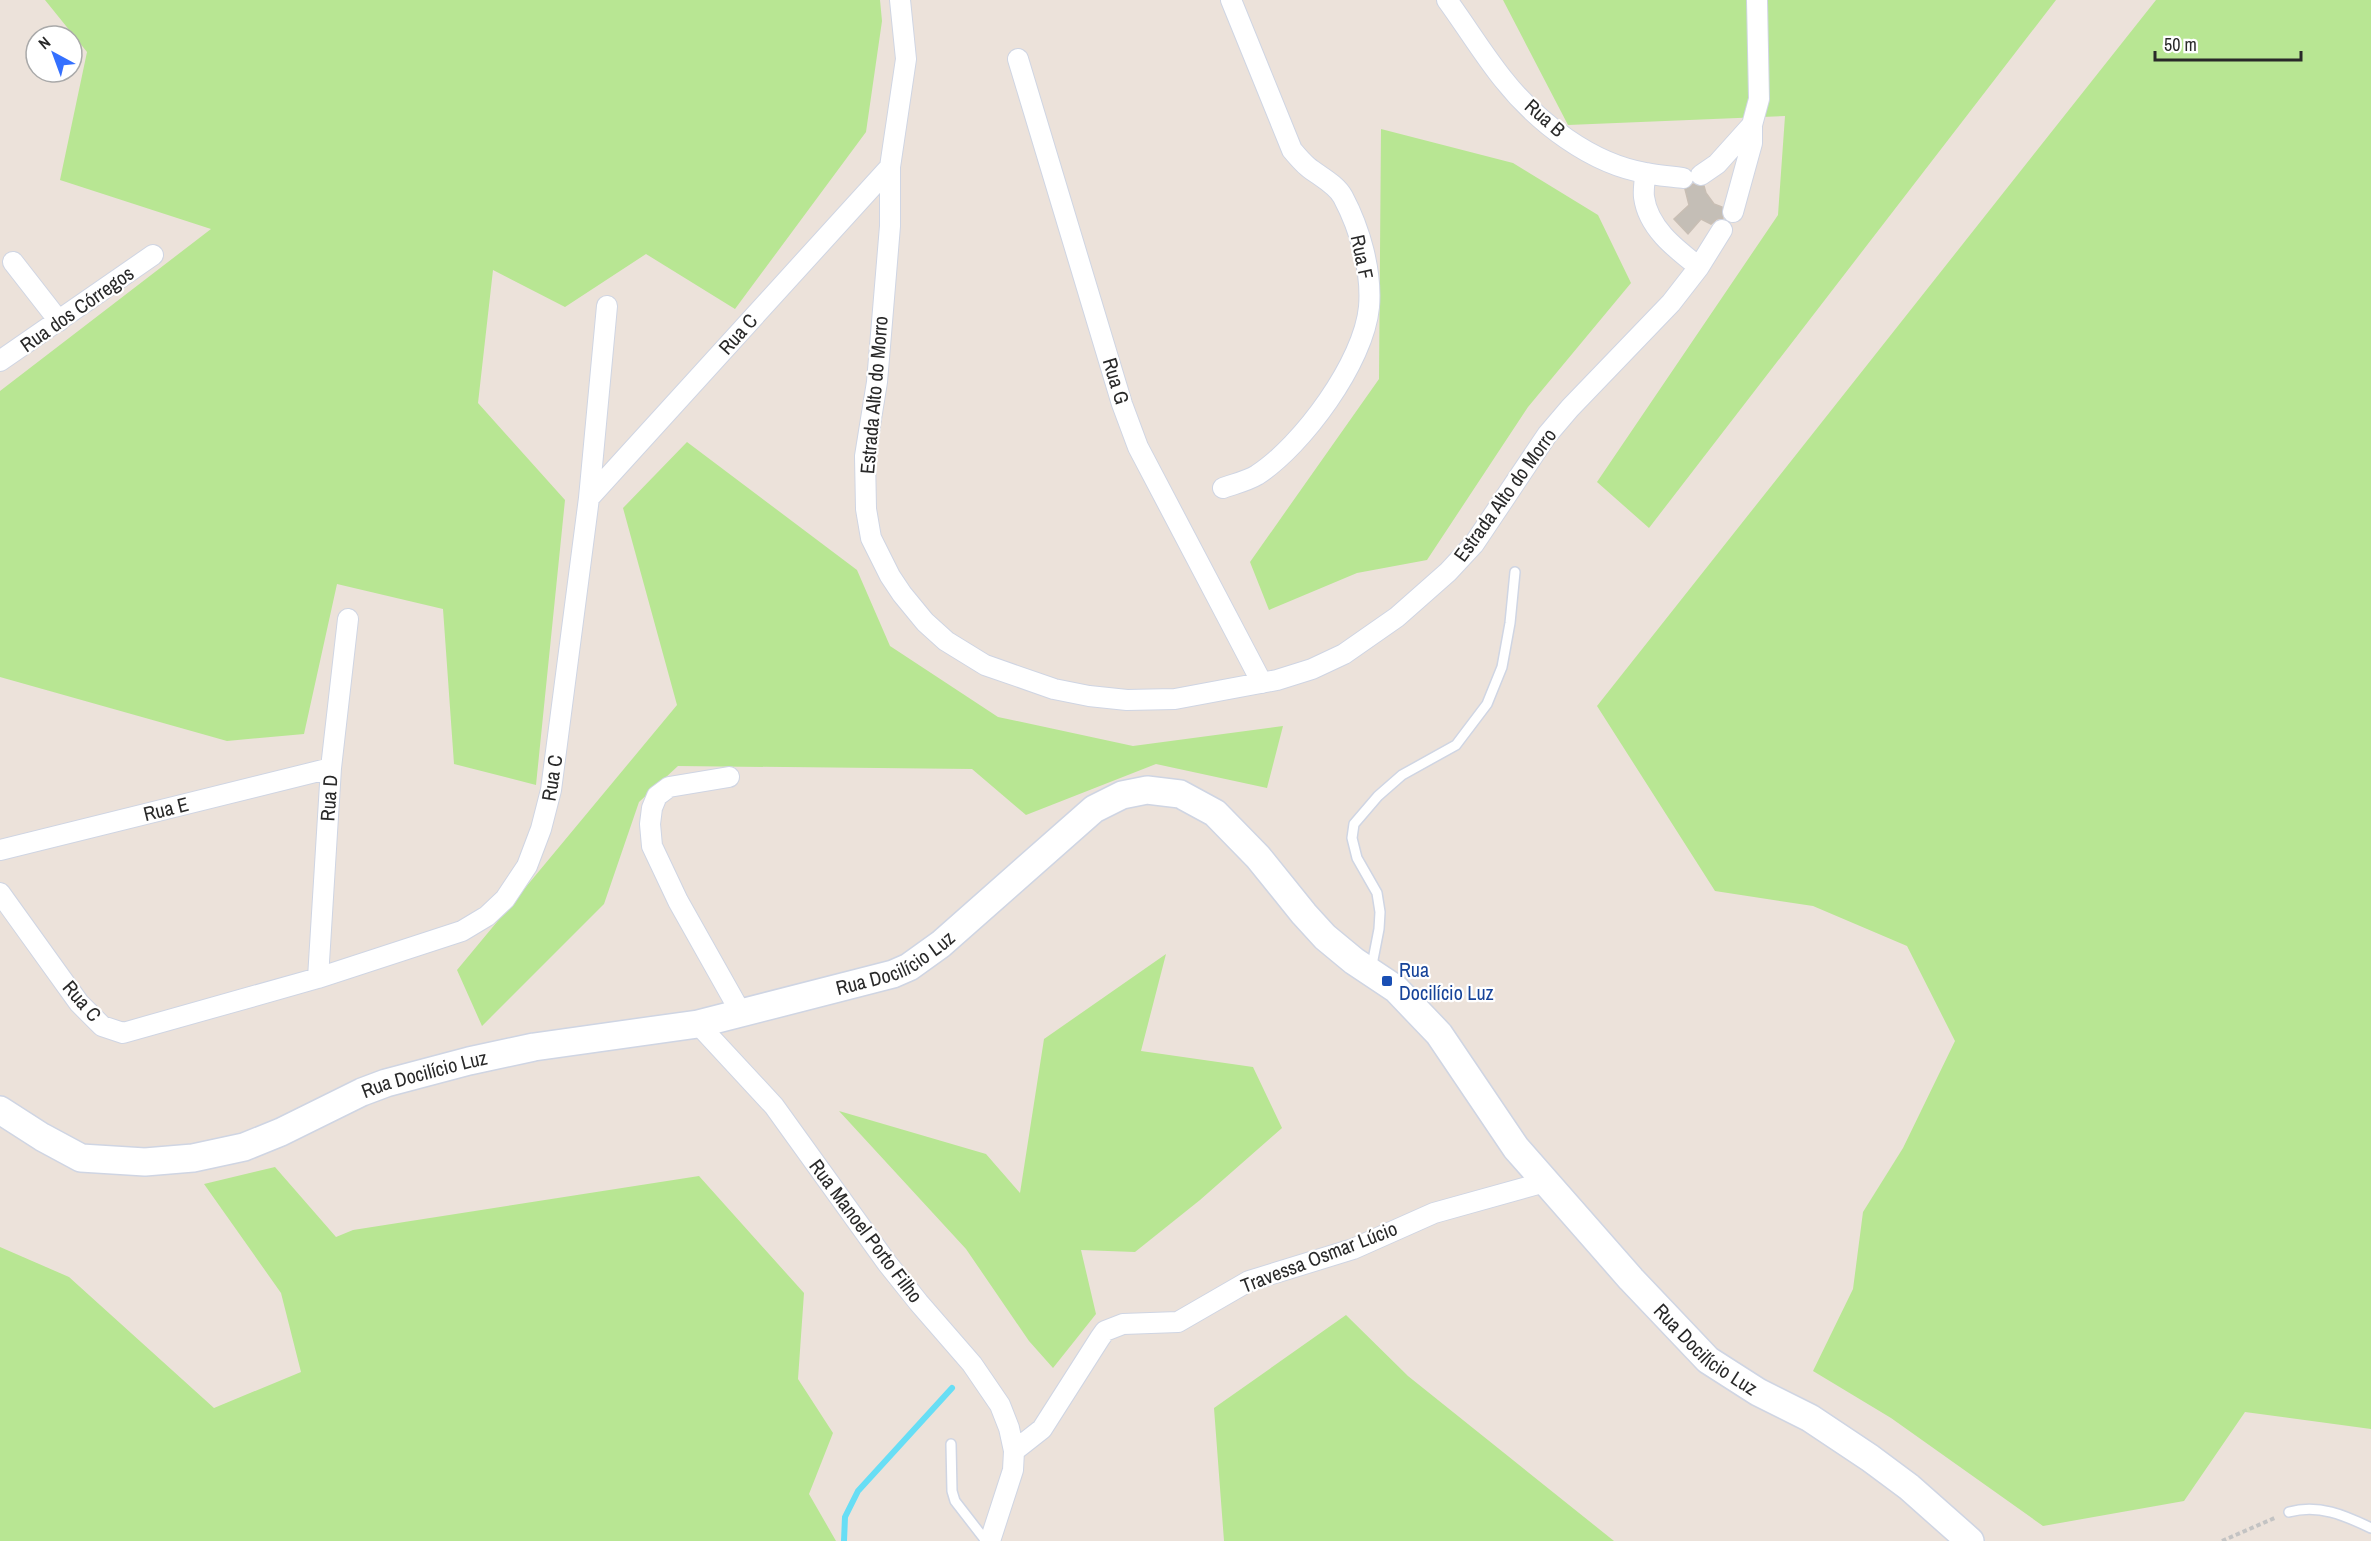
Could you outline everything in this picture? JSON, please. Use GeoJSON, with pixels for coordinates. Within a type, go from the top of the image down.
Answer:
{"type":"FeatureCollection","features":[{"type":"Feature","properties":{"kind":"main road","name":"Rua Docilício Luz"},"geometry":{"type":"LineString","coordinates":[[0,1110],[42,1137],[81,1158],[145,1162],[193,1158],[244,1147],[386,1083],[469,1061],[534,1047],[699,1024],[893,974],[909,967],[968,922],[1089,813],[1122,795],[1148,790],[1180,794],[1215,813],[1258,857],[1325,937],[1408,1000],[1439,1034],[1516,1148],[1631,1279],[1708,1360],[1758,1392],[1810,1418],[1855,1448],[1909,1487],[1970,1541]]}},
{"type":"Feature","properties":{"kind":"street","name":"Estrada Alto do Morro"},"geometry":{"type":"LineString","coordinates":[[900,0],[906,59],[890,167],[890,226],[877,382],[865,456],[866,509],[871,538],[902,594],[925,622],[946,641],[985,665],[1054,689],[1127,700],[1175,699],[1262,683],[1312,669],[1344,654],[1397,617],[1448,572],[1474,544],[1547,435],[1564,414],[1671,303],[1699,267],[1722,230]]}},
{"type":"Feature","properties":{"kind":"street","name":"Rua F"},"geometry":{"type":"LineString","coordinates":[[1223,488],[1255,477],[1298,442],[1321,410],[1352,358],[1369,308],[1368,274],[1348,208],[1341,194],[1305,165],[1292,150],[1231,0]]}},
{"type":"Feature","properties":{"kind":"street","name":"Rua B"},"geometry":{"type":"LineString","coordinates":[[1447,0],[1503,80],[1542,120],[1581,148],[1615,164],[1645,173],[1692,176],[1717,164],[1752,125]]}},
{"type":"Feature","properties":{"kind":"street"},"geometry":{"type":"LineString","coordinates":[[1733,212],[1752,143],[1752,125],[1759,99],[1757,0]]}},
{"type":"Feature","properties":{"kind":"street","name":"Rua G"},"geometry":{"type":"LineString","coordinates":[[1018,58],[1122,404],[1138,447],[1262,683]]}},
{"type":"Feature","properties":{"kind":"street","name":"Rua C"},"geometry":{"type":"LineString","coordinates":[[0,893],[80,1003],[102,1026],[123,1033],[318,978],[462,931],[487,916],[506,898],[527,866],[542,829],[551,790],[589,498],[890,167]]}},
{"type":"Feature","properties":{"kind":"street"},"geometry":{"type":"LineString","coordinates":[[1645,173],[1644,198],[1651,219],[1666,239],[1699,267]]}},
{"type":"Feature","properties":{"kind":"street","name":"Rua dos Córregos"},"geometry":{"type":"LineString","coordinates":[[0,361],[153,255]]}},
{"type":"Feature","properties":{"kind":"street"},"geometry":{"type":"LineString","coordinates":[[13,262],[59,321]]}},
{"type":"Feature","properties":{"kind":"street"},"geometry":{"type":"LineString","coordinates":[[589,498],[607,306]]}},
{"type":"Feature","properties":{"kind":"street","name":"Rua D"},"geometry":{"type":"LineString","coordinates":[[318,978],[331,768],[348,619]]}},
{"type":"Feature","properties":{"kind":"street","name":"Rua E"},"geometry":{"type":"LineString","coordinates":[[0,850],[331,768]]}},
{"type":"Feature","properties":{"kind":"street"},"geometry":{"type":"LineString","coordinates":[[729,777],[669,787],[657,795],[652,808],[650,824],[652,846],[678,901],[741,1013]]}},
{"type":"Feature","properties":{"kind":"street","name":"Rua Manoel Porto Filho"},"geometry":{"type":"LineString","coordinates":[[699,1024],[774,1106],[887,1263],[972,1364],[1000,1405],[1009,1428],[1014,1451]]}},
{"type":"Feature","properties":{"kind":"street","name":"Travessa Osmar Lúcio"},"geometry":{"type":"LineString","coordinates":[[1014,1451],[1042,1429],[1100,1338],[1112,1327],[1123,1324],[1178,1322],[1249,1281],[1353,1249],[1434,1213],[1545,1182]]}},
{"type":"Feature","properties":{"kind":"street"},"geometry":{"type":"LineString","coordinates":[[988,1541],[1013,1470],[1014,1451]]}},
{"type":"Feature","properties":{"kind":"lane"},"geometry":{"type":"LineString","coordinates":[[1371,972],[1380,912],[1377,893],[1357,858],[1352,838],[1354,824],[1378,796],[1402,775],[1456,745],[1487,704],[1502,666],[1510,623],[1515,572]]}},
{"type":"Feature","properties":{"kind":"lane"},"geometry":{"type":"LineString","coordinates":[[951,1444],[952,1491],[955,1501],[988,1541]]}},
{"type":"Feature","properties":{"kind":"lane"},"geometry":{"type":"LineString","coordinates":[[2289,1512],[2310,1508],[2324,1510],[2339,1513],[2371,1528]]}},
{"type":"Feature","properties":{"kind":"path"},"geometry":{"type":"LineString","coordinates":[[2222,1541],[2289,1512]]}},
{"type":"Feature","properties":{"kind":"green space"},"geometry":{"type":"Polygon","coordinates":[[[45,0],[880,0],[882,21],[866,132],[735,309],[646,254],[565,307],[493,270],[478,403],[565,500],[536,785],[454,764],[443,609],[337,584],[304,734],[227,741],[0,677],[0,391],[211,229],[60,180],[80,84],[84,84],[87,52],[84,48],[84,24],[64,24],[45,0]]]}},
{"type":"Feature","properties":{"kind":"green space"},"geometry":{"type":"Polygon","coordinates":[[[1503,0],[2056,0],[1649,528],[1597,482],[1778,215],[1785,116],[1568,125],[1503,0]]]}},
{"type":"Feature","properties":{"kind":"green space"},"geometry":{"type":"Polygon","coordinates":[[[2156,0],[2371,0],[2371,1429],[2245,1412],[2184,1501],[2043,1526],[1891,1418],[1813,1371],[1853,1289],[1863,1212],[1903,1148],[1955,1041],[1907,946],[1813,906],[1715,891],[1597,706],[2156,0]]]}},
{"type":"Feature","properties":{"kind":"green space"},"geometry":{"type":"Polygon","coordinates":[[[1381,129],[1513,163],[1598,215],[1631,283],[1528,407],[1427,560],[1357,573],[1269,610],[1250,562],[1379,379],[1381,129]]]}},
{"type":"Feature","properties":{"kind":"green space"},"geometry":{"type":"Polygon","coordinates":[[[687,442],[857,570],[890,646],[998,717],[1133,746],[1283,726],[1267,788],[1156,764],[1026,815],[972,769],[678,766],[639,802],[604,904],[482,1026],[457,970],[677,705],[623,508],[687,442]]]}},
{"type":"Feature","properties":{"kind":"green space"},"geometry":{"type":"Polygon","coordinates":[[[1166,954],[1141,1051],[1253,1067],[1282,1128],[1200,1200],[1135,1252],[1081,1250],[1096,1314],[1053,1368],[1029,1341],[966,1249],[839,1111],[986,1154],[1020,1193],[1044,1039],[1166,954]]]}},
{"type":"Feature","properties":{"kind":"green space"},"geometry":{"type":"Polygon","coordinates":[[[275,1167],[336,1237],[353,1230],[699,1176],[804,1293],[798,1379],[833,1433],[809,1494],[836,1541],[0,1541],[0,1247],[69,1277],[214,1408],[301,1372],[281,1293],[204,1184],[275,1167]]]}},
{"type":"Feature","properties":{"kind":"green space"},"geometry":{"type":"Polygon","coordinates":[[[1346,1315],[1408,1376],[1614,1541],[1224,1541],[1214,1408],[1346,1315]]]}},
{"type":"Feature","properties":{"kind":"building"},"geometry":{"type":"Polygon","coordinates":[[[1693,184],[1704,186],[1714,204],[1722,207],[1723,218],[1711,224],[1701,219],[1688,234],[1674,219],[1689,205],[1685,189],[1693,184]]]}},
{"type":"Feature","properties":{"kind":"waterway"},"geometry":{"type":"LineString","coordinates":[[844,1541],[845,1517],[858,1491],[952,1388]]}},
{"type":"Feature","properties":{"kind":"place","name":"Rua Docilício Luz"},"geometry":{"type":"Point","coordinates":[1387,981]}}]}
